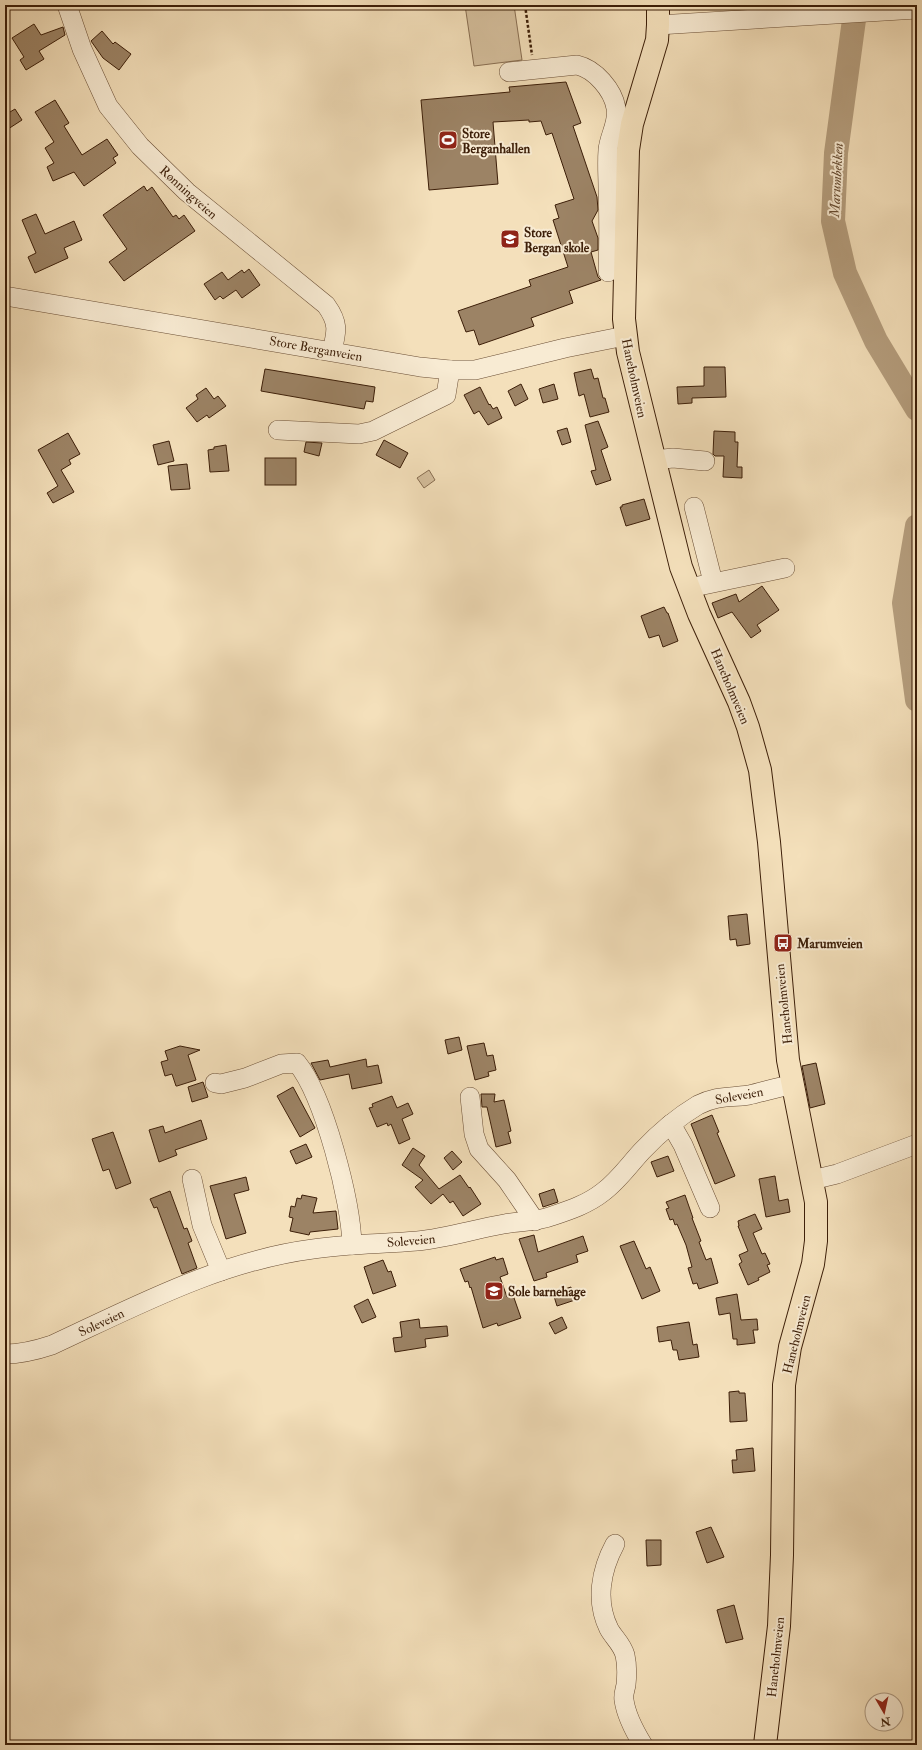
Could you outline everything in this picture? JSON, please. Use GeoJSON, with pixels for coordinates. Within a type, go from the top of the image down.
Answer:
{"type":"FeatureCollection","features":[{"type":"Feature","properties":{"kind":"main road","name":"Haneholmveien"},"geometry":{"type":"LineString","coordinates":[[658,15],[654,51],[624,123],[628,150],[626,176],[614,260],[628,352],[675,546],[689,588],[739,702],[748,727],[760,770],[764,797],[782,1005],[792,1085],[812,1180],[817,1215],[814,1255],[809,1281],[790,1347],[784,1385],[782,1554],[779,1626],[765,1745]]}},
{"type":"Feature","properties":{"kind":"street","name":"Rønningveien"},"geometry":{"type":"LineString","coordinates":[[67,5],[82,49],[108,106],[140,146],[187,192],[326,305],[333,314],[337,326],[332,351]]}},
{"type":"Feature","properties":{"kind":"street"},"geometry":{"type":"LineString","coordinates":[[658,15],[867,12],[917,9]]}},
{"type":"Feature","properties":{"kind":"street","name":"Haneholmveien"},"geometry":{"type":"LineString","coordinates":[[509,72],[577,65],[591,70],[605,85],[624,123]]}},
{"type":"Feature","properties":{"kind":"street","name":"Store Berganveien"},"geometry":{"type":"LineString","coordinates":[[5,296],[450,370],[475,370],[565,348],[625,336]]}},
{"type":"Feature","properties":{"kind":"street"},"geometry":{"type":"LineString","coordinates":[[278,430],[359,434],[373,431],[446,395],[450,370]]}},
{"type":"Feature","properties":{"kind":"street"},"geometry":{"type":"LineString","coordinates":[[654,460],[673,458],[705,460]]}},
{"type":"Feature","properties":{"kind":"street"},"geometry":{"type":"LineString","coordinates":[[694,507],[713,582]]}},
{"type":"Feature","properties":{"kind":"street"},"geometry":{"type":"LineString","coordinates":[[689,588],[785,568]]}},
{"type":"Feature","properties":{"kind":"street"},"geometry":{"type":"LineString","coordinates":[[215,1083],[221,1084],[245,1078],[281,1064],[297,1063],[305,1072],[328,1129],[340,1173],[352,1232],[352,1244]]}},
{"type":"Feature","properties":{"kind":"street","name":"Soleveien"},"geometry":{"type":"LineString","coordinates":[[5,1354],[33,1350],[52,1345],[159,1295],[221,1271],[252,1261],[352,1244],[417,1241],[449,1237],[506,1224],[536,1221],[570,1210],[592,1200],[604,1192],[644,1148],[684,1114],[714,1098],[750,1094],[792,1085]]}},
{"type":"Feature","properties":{"kind":"street"},"geometry":{"type":"LineString","coordinates":[[470,1097],[474,1134],[479,1149],[507,1180],[536,1221]]}},
{"type":"Feature","properties":{"kind":"street"},"geometry":{"type":"LineString","coordinates":[[671,1124],[683,1145],[710,1208]]}},
{"type":"Feature","properties":{"kind":"street"},"geometry":{"type":"LineString","coordinates":[[812,1180],[837,1174],[917,1144]]}},
{"type":"Feature","properties":{"kind":"street"},"geometry":{"type":"LineString","coordinates":[[192,1179],[202,1225],[221,1271]]}},
{"type":"Feature","properties":{"kind":"street"},"geometry":{"type":"LineString","coordinates":[[615,1544],[607,1561],[601,1584],[601,1603],[609,1629],[623,1648],[625,1655],[626,1676],[624,1700],[634,1729],[643,1745]]}},
{"type":"Feature","properties":{"kind":"path"},"geometry":{"type":"LineString","coordinates":[[525,5],[533,70]]}},
{"type":"Feature","properties":{"kind":"shaded area"},"geometry":{"type":"Polygon","coordinates":[[[465,5],[514,5],[522,60],[474,66],[465,5]]]}},
{"type":"Feature","properties":{"kind":"shaded area"},"geometry":{"type":"Polygon","coordinates":[[[429,470],[435,480],[424,488],[417,478],[429,470]]]}},
{"type":"Feature","properties":{"kind":"building"},"geometry":{"type":"Polygon","coordinates":[[[34,24],[41,35],[63,27],[65,35],[39,51],[44,59],[26,70],[20,60],[24,57],[12,38],[34,24]]]}},
{"type":"Feature","properties":{"kind":"building"},"geometry":{"type":"Polygon","coordinates":[[[102,31],[113,44],[115,42],[131,54],[119,70],[103,58],[91,41],[102,31]]]}},
{"type":"Feature","properties":{"kind":"building"},"geometry":{"type":"Polygon","coordinates":[[[566,82],[581,123],[573,126],[597,197],[598,210],[592,221],[598,238],[598,250],[591,252],[598,277],[601,280],[569,291],[573,303],[531,318],[534,326],[479,345],[474,330],[466,332],[458,311],[531,286],[529,280],[568,267],[553,220],[559,218],[555,205],[574,199],[552,133],[546,135],[541,121],[529,122],[529,120],[493,122],[498,184],[429,190],[421,100],[510,92],[509,87],[566,82]]]}},
{"type":"Feature","properties":{"kind":"building"},"geometry":{"type":"Polygon","coordinates":[[[55,100],[69,123],[64,126],[82,155],[107,139],[118,155],[113,158],[116,163],[84,186],[74,172],[53,181],[47,167],[54,163],[45,148],[54,142],[35,112],[55,100]]]}},
{"type":"Feature","properties":{"kind":"building"},"geometry":{"type":"Polygon","coordinates":[[[15,109],[22,120],[5,131],[5,115],[15,109]]]}},
{"type":"Feature","properties":{"kind":"building"},"geometry":{"type":"Polygon","coordinates":[[[144,186],[147,191],[152,187],[173,217],[176,215],[179,219],[184,215],[195,231],[124,281],[109,262],[127,249],[103,215],[144,186]]]}},
{"type":"Feature","properties":{"kind":"building"},"geometry":{"type":"Polygon","coordinates":[[[36,214],[45,234],[74,221],[82,240],[64,248],[68,258],[35,273],[28,257],[36,253],[22,220],[36,214]]]}},
{"type":"Feature","properties":{"kind":"building"},"geometry":{"type":"Polygon","coordinates":[[[249,269],[260,285],[242,298],[236,290],[223,299],[220,296],[215,300],[204,284],[222,272],[228,280],[242,270],[244,273],[249,269]]]}},
{"type":"Feature","properties":{"kind":"building"},"geometry":{"type":"Polygon","coordinates":[[[704,367],[725,367],[726,397],[692,398],[692,403],[678,404],[677,387],[704,386],[704,367]]]}},
{"type":"Feature","properties":{"kind":"building"},"geometry":{"type":"Polygon","coordinates":[[[265,369],[375,387],[373,402],[366,401],[364,409],[261,391],[265,369]]]}},
{"type":"Feature","properties":{"kind":"building"},"geometry":{"type":"Polygon","coordinates":[[[591,369],[594,379],[598,378],[603,398],[605,398],[609,412],[590,417],[584,394],[579,396],[574,373],[591,369]]]}},
{"type":"Feature","properties":{"kind":"building"},"geometry":{"type":"Polygon","coordinates":[[[521,384],[528,399],[515,406],[508,391],[521,384]]]}},
{"type":"Feature","properties":{"kind":"building"},"geometry":{"type":"Polygon","coordinates":[[[554,384],[558,399],[543,403],[539,389],[554,384]]]}},
{"type":"Feature","properties":{"kind":"building"},"geometry":{"type":"Polygon","coordinates":[[[480,387],[489,405],[490,404],[493,409],[497,407],[502,418],[488,425],[479,411],[474,414],[464,395],[480,387]]]}},
{"type":"Feature","properties":{"kind":"building"},"geometry":{"type":"Polygon","coordinates":[[[206,388],[214,399],[218,396],[226,406],[209,418],[207,415],[197,422],[186,408],[198,399],[196,395],[206,388]]]}},
{"type":"Feature","properties":{"kind":"building"},"geometry":{"type":"Polygon","coordinates":[[[598,421],[608,447],[601,450],[611,480],[596,485],[591,471],[596,470],[585,425],[598,421]]]}},
{"type":"Feature","properties":{"kind":"building"},"geometry":{"type":"Polygon","coordinates":[[[567,428],[571,442],[562,445],[557,431],[567,428]]]}},
{"type":"Feature","properties":{"kind":"building"},"geometry":{"type":"Polygon","coordinates":[[[714,431],[735,432],[735,442],[738,442],[737,467],[742,467],[742,478],[723,477],[724,456],[715,456],[713,454],[714,431]]]}},
{"type":"Feature","properties":{"kind":"building"},"geometry":{"type":"Polygon","coordinates":[[[68,433],[80,454],[69,460],[71,464],[61,470],[74,492],[53,503],[47,493],[58,486],[38,450],[68,433]]]}},
{"type":"Feature","properties":{"kind":"building"},"geometry":{"type":"Polygon","coordinates":[[[384,440],[408,453],[400,468],[376,455],[384,440]]]}},
{"type":"Feature","properties":{"kind":"building"},"geometry":{"type":"Polygon","coordinates":[[[169,441],[174,461],[158,465],[153,445],[169,441]]]}},
{"type":"Feature","properties":{"kind":"building"},"geometry":{"type":"Polygon","coordinates":[[[306,442],[322,443],[319,456],[304,452],[306,442]]]}},
{"type":"Feature","properties":{"kind":"building"},"geometry":{"type":"Polygon","coordinates":[[[226,445],[229,471],[210,472],[208,450],[214,449],[214,447],[226,445]]]}},
{"type":"Feature","properties":{"kind":"building"},"geometry":{"type":"Polygon","coordinates":[[[265,458],[296,458],[296,485],[265,485],[265,458]]]}},
{"type":"Feature","properties":{"kind":"building"},"geometry":{"type":"Polygon","coordinates":[[[187,464],[190,489],[171,490],[168,466],[187,464]]]}},
{"type":"Feature","properties":{"kind":"building"},"geometry":{"type":"Polygon","coordinates":[[[644,499],[650,519],[626,526],[620,507],[622,507],[622,505],[644,499]]]}},
{"type":"Feature","properties":{"kind":"building"},"geometry":{"type":"Polygon","coordinates":[[[762,586],[779,610],[757,625],[761,631],[751,638],[732,612],[718,618],[712,603],[736,594],[739,602],[762,586]]]}},
{"type":"Feature","properties":{"kind":"building"},"geometry":{"type":"Polygon","coordinates":[[[664,607],[668,613],[678,641],[663,647],[659,635],[649,638],[641,616],[664,607]]]}},
{"type":"Feature","properties":{"kind":"building"},"geometry":{"type":"Polygon","coordinates":[[[747,914],[750,944],[737,946],[736,939],[730,940],[728,916],[747,914]]]}},
{"type":"Feature","properties":{"kind":"building"},"geometry":{"type":"Polygon","coordinates":[[[459,1037],[462,1050],[448,1054],[445,1040],[459,1037]]]}},
{"type":"Feature","properties":{"kind":"building"},"geometry":{"type":"Polygon","coordinates":[[[484,1043],[487,1056],[493,1055],[496,1070],[488,1072],[489,1076],[475,1080],[467,1046],[484,1043]]]}},
{"type":"Feature","properties":{"kind":"building"},"geometry":{"type":"Polygon","coordinates":[[[180,1046],[200,1050],[188,1055],[196,1080],[176,1086],[172,1074],[165,1076],[161,1062],[168,1060],[165,1051],[180,1046]]]}},
{"type":"Feature","properties":{"kind":"building"},"geometry":{"type":"Polygon","coordinates":[[[366,1059],[367,1067],[378,1065],[382,1083],[352,1089],[349,1074],[320,1080],[311,1063],[328,1060],[330,1067],[366,1059]]]}},
{"type":"Feature","properties":{"kind":"building"},"geometry":{"type":"Polygon","coordinates":[[[816,1063],[825,1104],[810,1108],[802,1066],[816,1063]]]}},
{"type":"Feature","properties":{"kind":"building"},"geometry":{"type":"Polygon","coordinates":[[[203,1082],[208,1097],[192,1102],[188,1087],[203,1082]]]}},
{"type":"Feature","properties":{"kind":"building"},"geometry":{"type":"Polygon","coordinates":[[[293,1087],[315,1128],[300,1137],[277,1096],[293,1087]]]}},
{"type":"Feature","properties":{"kind":"building"},"geometry":{"type":"Polygon","coordinates":[[[481,1094],[495,1094],[494,1102],[504,1100],[511,1131],[508,1132],[511,1143],[496,1147],[487,1107],[482,1107],[481,1094]]]}},
{"type":"Feature","properties":{"kind":"building"},"geometry":{"type":"Polygon","coordinates":[[[392,1096],[397,1108],[408,1103],[413,1114],[402,1119],[410,1139],[399,1144],[391,1124],[388,1126],[387,1123],[377,1127],[369,1108],[373,1107],[372,1104],[392,1096]]]}},
{"type":"Feature","properties":{"kind":"building"},"geometry":{"type":"Polygon","coordinates":[[[712,1115],[719,1132],[717,1133],[735,1176],[715,1184],[691,1124],[712,1115]]]}},
{"type":"Feature","properties":{"kind":"building"},"geometry":{"type":"Polygon","coordinates":[[[201,1120],[207,1139],[175,1150],[177,1155],[159,1162],[149,1130],[163,1126],[165,1133],[201,1120]]]}},
{"type":"Feature","properties":{"kind":"building"},"geometry":{"type":"Polygon","coordinates":[[[113,1132],[131,1183],[116,1189],[109,1169],[103,1171],[92,1139],[113,1132]]]}},
{"type":"Feature","properties":{"kind":"building"},"geometry":{"type":"Polygon","coordinates":[[[306,1144],[312,1157],[296,1164],[290,1151],[306,1144]]]}},
{"type":"Feature","properties":{"kind":"building"},"geometry":{"type":"Polygon","coordinates":[[[413,1148],[425,1156],[419,1165],[439,1189],[460,1175],[481,1204],[463,1216],[453,1201],[450,1203],[443,1194],[431,1204],[415,1187],[423,1180],[402,1165],[413,1148]]]}},
{"type":"Feature","properties":{"kind":"building"},"geometry":{"type":"Polygon","coordinates":[[[452,1151],[462,1162],[453,1170],[444,1158],[452,1151]]]}},
{"type":"Feature","properties":{"kind":"building"},"geometry":{"type":"Polygon","coordinates":[[[668,1156],[674,1171],[657,1177],[651,1162],[668,1156]]]}},
{"type":"Feature","properties":{"kind":"building"},"geometry":{"type":"Polygon","coordinates":[[[775,1176],[779,1201],[788,1199],[790,1212],[766,1217],[759,1179],[775,1176]]]}},
{"type":"Feature","properties":{"kind":"building"},"geometry":{"type":"Polygon","coordinates":[[[246,1177],[249,1190],[234,1194],[246,1233],[226,1239],[210,1186],[246,1177]]]}},
{"type":"Feature","properties":{"kind":"building"},"geometry":{"type":"Polygon","coordinates":[[[554,1189],[558,1202],[543,1207],[539,1194],[554,1189]]]}},
{"type":"Feature","properties":{"kind":"building"},"geometry":{"type":"Polygon","coordinates":[[[170,1191],[184,1229],[187,1228],[192,1241],[188,1243],[197,1268],[182,1274],[157,1207],[154,1208],[150,1199],[170,1191]]]}},
{"type":"Feature","properties":{"kind":"building"},"geometry":{"type":"Polygon","coordinates":[[[302,1195],[317,1198],[313,1213],[336,1211],[338,1229],[310,1232],[309,1235],[290,1231],[293,1218],[289,1217],[291,1206],[295,1207],[297,1198],[301,1199],[302,1195]]]}},
{"type":"Feature","properties":{"kind":"building"},"geometry":{"type":"Polygon","coordinates":[[[685,1195],[701,1241],[699,1242],[706,1260],[711,1258],[718,1283],[699,1289],[697,1283],[693,1284],[688,1268],[692,1267],[686,1245],[677,1224],[675,1225],[673,1219],[670,1220],[666,1209],[669,1208],[666,1202],[685,1195]]]}},
{"type":"Feature","properties":{"kind":"building"},"geometry":{"type":"Polygon","coordinates":[[[755,1214],[762,1229],[753,1233],[762,1254],[765,1253],[770,1264],[767,1265],[770,1272],[758,1278],[759,1280],[748,1285],[739,1264],[742,1262],[739,1255],[748,1251],[738,1226],[738,1221],[755,1214]]]}},
{"type":"Feature","properties":{"kind":"building"},"geometry":{"type":"Polygon","coordinates":[[[534,1235],[538,1252],[583,1236],[588,1251],[576,1255],[578,1262],[546,1273],[547,1277],[534,1281],[519,1239],[534,1235]]]}},
{"type":"Feature","properties":{"kind":"building"},"geometry":{"type":"Polygon","coordinates":[[[634,1241],[646,1269],[650,1267],[660,1291],[642,1299],[620,1246],[634,1241]]]}},
{"type":"Feature","properties":{"kind":"building"},"geometry":{"type":"Polygon","coordinates":[[[495,1257],[496,1260],[503,1258],[508,1274],[500,1277],[507,1297],[513,1295],[521,1318],[498,1326],[497,1323],[483,1328],[471,1287],[470,1288],[468,1281],[465,1282],[460,1269],[495,1257]]]}},
{"type":"Feature","properties":{"kind":"building"},"geometry":{"type":"Polygon","coordinates":[[[383,1260],[388,1272],[391,1271],[396,1286],[373,1294],[364,1267],[383,1260]]]}},
{"type":"Feature","properties":{"kind":"building"},"geometry":{"type":"Polygon","coordinates":[[[571,1287],[575,1300],[557,1306],[553,1293],[571,1287]]]}},
{"type":"Feature","properties":{"kind":"building"},"geometry":{"type":"Polygon","coordinates":[[[737,1294],[741,1320],[757,1319],[758,1330],[753,1330],[755,1343],[737,1345],[737,1339],[733,1339],[730,1313],[719,1315],[716,1298],[737,1294]]]}},
{"type":"Feature","properties":{"kind":"building"},"geometry":{"type":"Polygon","coordinates":[[[368,1299],[376,1317],[362,1323],[354,1306],[368,1299]]]}},
{"type":"Feature","properties":{"kind":"building"},"geometry":{"type":"Polygon","coordinates":[[[562,1317],[567,1328],[555,1334],[549,1323],[562,1317]]]}},
{"type":"Feature","properties":{"kind":"building"},"geometry":{"type":"Polygon","coordinates":[[[419,1319],[420,1328],[447,1326],[448,1336],[425,1339],[426,1347],[395,1352],[393,1338],[402,1337],[400,1322],[419,1319]]]}},
{"type":"Feature","properties":{"kind":"building"},"geometry":{"type":"Polygon","coordinates":[[[689,1322],[693,1345],[697,1344],[699,1357],[679,1360],[677,1350],[673,1350],[671,1340],[659,1342],[657,1327],[689,1322]]]}},
{"type":"Feature","properties":{"kind":"building"},"geometry":{"type":"Polygon","coordinates":[[[739,1391],[739,1393],[745,1393],[747,1421],[730,1422],[729,1392],[739,1391]]]}},
{"type":"Feature","properties":{"kind":"building"},"geometry":{"type":"Polygon","coordinates":[[[753,1448],[755,1471],[733,1473],[732,1460],[737,1460],[736,1450],[753,1448]]]}},
{"type":"Feature","properties":{"kind":"building"},"geometry":{"type":"Polygon","coordinates":[[[711,1527],[724,1557],[707,1563],[696,1532],[711,1527]]]}},
{"type":"Feature","properties":{"kind":"building"},"geometry":{"type":"Polygon","coordinates":[[[646,1540],[661,1540],[661,1565],[647,1566],[646,1540]]]}},
{"type":"Feature","properties":{"kind":"building"},"geometry":{"type":"Polygon","coordinates":[[[734,1605],[743,1639],[726,1643],[717,1610],[734,1605]]]}},
{"type":"Feature","properties":{"kind":"waterway","name":"Marumbekken"},"geometry":{"type":"LineString","coordinates":[[856,5],[836,153],[833,221],[845,273],[876,341],[917,409]]}},
{"type":"Feature","properties":{"kind":"waterway","name":"Marumbekken"},"geometry":{"type":"LineString","coordinates":[[917,526],[904,603],[917,700]]}},
{"type":"Feature","properties":{"kind":"place","name":"Store Berganhallen"},"geometry":{"type":"Point","coordinates":[448,140]}},
{"type":"Feature","properties":{"kind":"place","name":"Store Bergan skole"},"geometry":{"type":"Point","coordinates":[510,239]}},
{"type":"Feature","properties":{"kind":"place","name":"Marumveien"},"geometry":{"type":"Point","coordinates":[783,943]}},
{"type":"Feature","properties":{"kind":"place","name":"Sole barnehage"},"geometry":{"type":"Point","coordinates":[494,1291]}}]}
